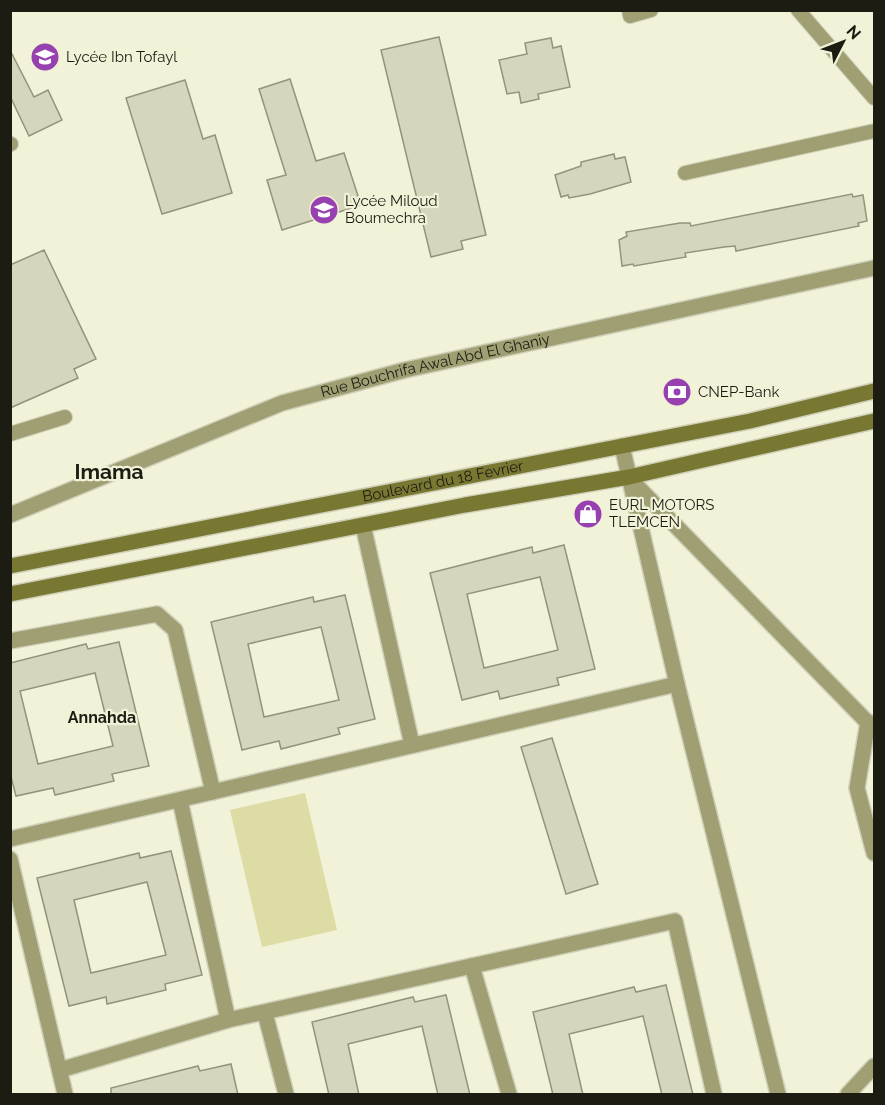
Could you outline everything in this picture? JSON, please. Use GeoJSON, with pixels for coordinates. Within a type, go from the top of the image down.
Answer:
{"type":"FeatureCollection","features":[{"type":"Feature","properties":{"kind":"main road","name":"Boulevard du 18 Fevrier"},"geometry":{"type":"LineString","coordinates":[[10,566],[750,421],[874,391]]}},
{"type":"Feature","properties":{"kind":"main road","name":"Boulevard du 18 Fevrier"},"geometry":{"type":"LineString","coordinates":[[10,594],[363,525],[629,477],[874,421]]}},
{"type":"Feature","properties":{"kind":"street","name":"Rue Bouchrifa Awal Abd El Ghaniy"},"geometry":{"type":"LineString","coordinates":[[10,515],[282,403],[405,370],[874,268]]}},
{"type":"Feature","properties":{"kind":"street"},"geometry":{"type":"LineString","coordinates":[[622,446],[677,684],[778,1095]]}},
{"type":"Feature","properties":{"kind":"street"},"geometry":{"type":"LineString","coordinates":[[629,477],[871,726],[857,788],[874,853]]}},
{"type":"Feature","properties":{"kind":"street"},"geometry":{"type":"LineString","coordinates":[[363,525],[412,745]]}},
{"type":"Feature","properties":{"kind":"street"},"geometry":{"type":"LineString","coordinates":[[10,641],[157,614],[175,630],[213,792]]}},
{"type":"Feature","properties":{"kind":"street"},"geometry":{"type":"LineString","coordinates":[[10,839],[677,684]]}},
{"type":"Feature","properties":{"kind":"street"},"geometry":{"type":"LineString","coordinates":[[180,800],[228,1020]]}},
{"type":"Feature","properties":{"kind":"street"},"geometry":{"type":"LineString","coordinates":[[10,859],[65,1095]]}},
{"type":"Feature","properties":{"kind":"street"},"geometry":{"type":"LineString","coordinates":[[60,1071],[228,1020],[675,921],[714,1095]]}},
{"type":"Feature","properties":{"kind":"street"},"geometry":{"type":"LineString","coordinates":[[472,966],[509,1095]]}},
{"type":"Feature","properties":{"kind":"street"},"geometry":{"type":"LineString","coordinates":[[265,1013],[286,1095]]}},
{"type":"Feature","properties":{"kind":"street"},"geometry":{"type":"LineString","coordinates":[[848,1095],[874,1066]]}},
{"type":"Feature","properties":{"kind":"lane"},"geometry":{"type":"LineString","coordinates":[[628,10],[630,16],[651,10]]}},
{"type":"Feature","properties":{"kind":"lane"},"geometry":{"type":"LineString","coordinates":[[798,10],[874,98]]}},
{"type":"Feature","properties":{"kind":"lane"},"geometry":{"type":"LineString","coordinates":[[685,173],[874,131]]}},
{"type":"Feature","properties":{"kind":"lane"},"geometry":{"type":"LineString","coordinates":[[10,434],[65,417]]}},
{"type":"Feature","properties":{"kind":"green space"},"geometry":{"type":"Polygon","coordinates":[[[305,793],[337,930],[262,947],[230,810],[305,793]]]}},
{"type":"Feature","properties":{"kind":"building"},"geometry":{"type":"Polygon","coordinates":[[[439,37],[486,235],[461,241],[463,249],[431,257],[381,50],[439,37]]]}},
{"type":"Feature","properties":{"kind":"building"},"geometry":{"type":"Polygon","coordinates":[[[551,38],[553,48],[561,46],[570,87],[538,94],[539,99],[521,103],[519,92],[507,94],[499,60],[527,54],[525,43],[551,38]]]}},
{"type":"Feature","properties":{"kind":"building"},"geometry":{"type":"Polygon","coordinates":[[[10,50],[34,97],[48,90],[62,120],[29,136],[10,96],[10,50]]]}},
{"type":"Feature","properties":{"kind":"building"},"geometry":{"type":"Polygon","coordinates":[[[290,79],[316,161],[344,153],[361,205],[282,230],[267,180],[286,175],[259,89],[290,79]]]}},
{"type":"Feature","properties":{"kind":"building"},"geometry":{"type":"Polygon","coordinates":[[[185,80],[203,139],[215,135],[232,193],[162,214],[126,98],[185,80]]]}},
{"type":"Feature","properties":{"kind":"building"},"geometry":{"type":"Polygon","coordinates":[[[614,154],[615,159],[625,157],[631,182],[590,194],[569,198],[568,195],[561,197],[555,175],[581,166],[581,162],[614,154]]]}},
{"type":"Feature","properties":{"kind":"building"},"geometry":{"type":"Polygon","coordinates":[[[852,194],[853,197],[863,195],[867,221],[858,223],[859,226],[736,251],[735,246],[724,247],[685,253],[686,257],[622,266],[619,240],[627,236],[626,232],[680,223],[690,223],[691,226],[852,194]]]}},
{"type":"Feature","properties":{"kind":"building"},"geometry":{"type":"Polygon","coordinates":[[[44,250],[96,359],[74,369],[78,378],[10,408],[10,265],[44,250]]]}},
{"type":"Feature","properties":{"kind":"building"},"geometry":{"type":"Polygon","coordinates":[[[564,545],[595,669],[557,678],[559,685],[500,699],[498,691],[462,700],[430,573],[532,547],[533,553],[564,545]],[[540,577],[467,594],[484,668],[558,650],[540,577]]]}},
{"type":"Feature","properties":{"kind":"building"},"geometry":{"type":"Polygon","coordinates":[[[345,595],[375,719],[338,728],[340,734],[281,749],[279,741],[242,750],[211,622],[313,597],[314,602],[345,595]],[[321,627],[248,644],[264,717],[339,700],[321,627]]]}},
{"type":"Feature","properties":{"kind":"building"},"geometry":{"type":"Polygon","coordinates":[[[119,642],[149,766],[112,774],[114,781],[55,795],[53,788],[16,796],[10,773],[10,663],[86,644],[88,649],[119,642]],[[95,673],[20,691],[38,764],[113,746],[95,673]]]}},
{"type":"Feature","properties":{"kind":"building"},"geometry":{"type":"Polygon","coordinates":[[[552,738],[598,884],[566,894],[521,747],[552,738]]]}},
{"type":"Feature","properties":{"kind":"building"},"geometry":{"type":"Polygon","coordinates":[[[171,851],[202,975],[165,984],[166,990],[107,1004],[106,997],[69,1006],[37,878],[139,853],[140,858],[171,851]],[[147,882],[74,900],[91,973],[166,955],[147,882]]]}},
{"type":"Feature","properties":{"kind":"building"},"geometry":{"type":"Polygon","coordinates":[[[666,985],[693,1095],[662,1095],[643,1016],[569,1034],[583,1095],[553,1095],[533,1012],[634,987],[636,992],[666,985]]]}},
{"type":"Feature","properties":{"kind":"building"},"geometry":{"type":"Polygon","coordinates":[[[446,995],[470,1095],[438,1095],[422,1026],[348,1044],[359,1095],[329,1095],[312,1022],[413,997],[415,1002],[446,995]]]}},
{"type":"Feature","properties":{"kind":"building"},"geometry":{"type":"Polygon","coordinates":[[[231,1064],[238,1095],[111,1095],[111,1088],[198,1066],[200,1071],[231,1064]]]}},
{"type":"Feature","properties":{"kind":"place","name":"Lycée Ibn Tofayl"},"geometry":{"type":"Point","coordinates":[45,57]}},
{"type":"Feature","properties":{"kind":"place","name":"Lycée Miloud Boumechra"},"geometry":{"type":"Point","coordinates":[324,210]}},
{"type":"Feature","properties":{"kind":"place","name":"CNEP-Bank"},"geometry":{"type":"Point","coordinates":[677,392]}},
{"type":"Feature","properties":{"kind":"place","name":"EURL MOTORS TLEMCEN"},"geometry":{"type":"Point","coordinates":[588,514]}},
{"type":"Feature","properties":{"kind":"district","name":"Imama"},"geometry":{"type":"Point","coordinates":[109,471]}},
{"type":"Feature","properties":{"kind":"district","name":"Annahda"},"geometry":{"type":"Point","coordinates":[102,717]}}]}
